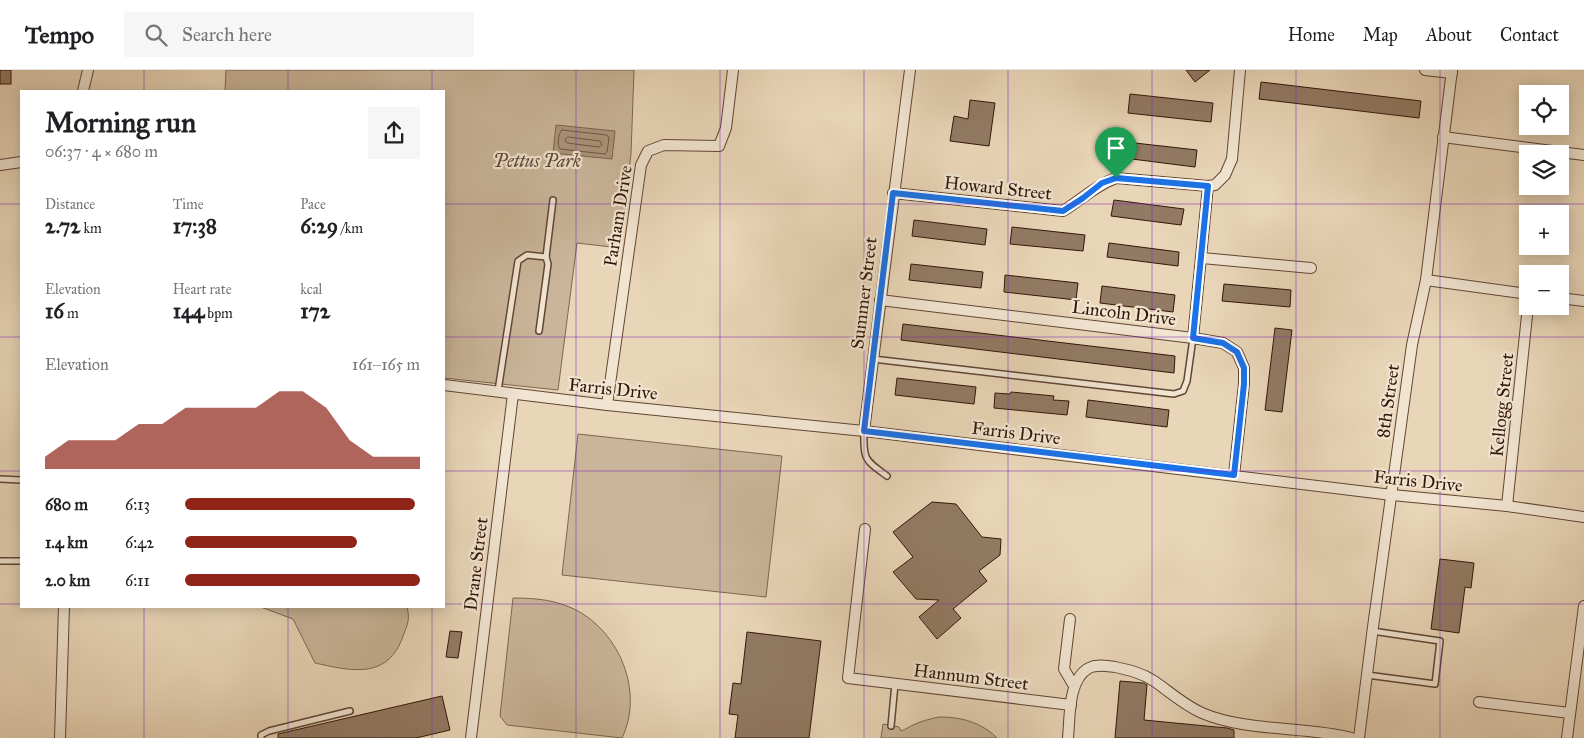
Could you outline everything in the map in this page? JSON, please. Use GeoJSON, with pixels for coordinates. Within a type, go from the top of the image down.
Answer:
{"type":"FeatureCollection","features":[{"type":"Feature","properties":{"kind":"street"},"geometry":{"type":"LineString","coordinates":[[83,90],[88,70]]}},
{"type":"Feature","properties":{"kind":"street","name":"Parham Drive"},"geometry":{"type":"LineString","coordinates":[[607,404],[640,165],[648,151],[664,145],[718,146],[726,128],[733,70]]}},
{"type":"Feature","properties":{"kind":"street","name":"Summer Street"},"geometry":{"type":"LineString","coordinates":[[864,431],[910,70]]}},
{"type":"Feature","properties":{"kind":"street"},"geometry":{"type":"LineString","coordinates":[[1193,338],[1208,186],[1215,185],[1225,175],[1232,159],[1240,70]]}},
{"type":"Feature","properties":{"kind":"street"},"geometry":{"type":"LineString","coordinates":[[1425,70],[1452,72]]}},
{"type":"Feature","properties":{"kind":"street","name":"8th Street"},"geometry":{"type":"LineString","coordinates":[[1359,738],[1412,345],[1426,280],[1452,72]]}},
{"type":"Feature","properties":{"kind":"street"},"geometry":{"type":"LineString","coordinates":[[1443,137],[1584,155]]}},
{"type":"Feature","properties":{"kind":"street"},"geometry":{"type":"LineString","coordinates":[[0,165],[20,162]]}},
{"type":"Feature","properties":{"kind":"street","name":"Howard Street"},"geometry":{"type":"LineString","coordinates":[[893,193],[1063,211],[1102,183],[1116,178],[1208,186]]}},
{"type":"Feature","properties":{"kind":"street"},"geometry":{"type":"LineString","coordinates":[[1202,258],[1310,268]]}},
{"type":"Feature","properties":{"kind":"street"},"geometry":{"type":"LineString","coordinates":[[1426,280],[1519,293]]}},
{"type":"Feature","properties":{"kind":"street"},"geometry":{"type":"LineString","coordinates":[[1569,299],[1584,301]]}},
{"type":"Feature","properties":{"kind":"street","name":"Lincoln Drive"},"geometry":{"type":"LineString","coordinates":[[880,300],[1223,343],[1237,352],[1244,368],[1234,475]]}},
{"type":"Feature","properties":{"kind":"street","name":"Kellogg Street"},"geometry":{"type":"LineString","coordinates":[[1507,506],[1527,315]]}},
{"type":"Feature","properties":{"kind":"street","name":"Farris Drive"},"geometry":{"type":"LineString","coordinates":[[445,386],[864,431],[1392,495],[1507,506],[1584,517]]}},
{"type":"Feature","properties":{"kind":"street","name":"Drane Street"},"geometry":{"type":"LineString","coordinates":[[471,738],[513,394]]}},
{"type":"Feature","properties":{"kind":"street","name":"Hannum Street"},"geometry":{"type":"LineString","coordinates":[[865,529],[848,678],[1071,705]]}},
{"type":"Feature","properties":{"kind":"street"},"geometry":{"type":"LineString","coordinates":[[1567,738],[1584,606]]}},
{"type":"Feature","properties":{"kind":"street"},"geometry":{"type":"LineString","coordinates":[[60,738],[64,608]]}},
{"type":"Feature","properties":{"kind":"street"},"geometry":{"type":"LineString","coordinates":[[1070,619],[1064,669],[1074,686]]}},
{"type":"Feature","properties":{"kind":"street"},"geometry":{"type":"LineString","coordinates":[[1068,738],[1074,686],[1081,673],[1091,666],[1104,665],[1132,671],[1154,681],[1174,697],[1202,713],[1234,722],[1309,735],[1352,738]]}},
{"type":"Feature","properties":{"kind":"street"},"geometry":{"type":"LineString","coordinates":[[1478,702],[1570,713]]}},
{"type":"Feature","properties":{"kind":"lane"},"geometry":{"type":"LineString","coordinates":[[539,331],[548,264],[546,257],[553,200]]}},
{"type":"Feature","properties":{"kind":"lane"},"geometry":{"type":"LineString","coordinates":[[498,392],[518,261],[527,254],[546,257]]}},
{"type":"Feature","properties":{"kind":"lane"},"geometry":{"type":"LineString","coordinates":[[873,359],[1174,394],[1183,391],[1187,381],[1193,338]]}},
{"type":"Feature","properties":{"kind":"lane"},"geometry":{"type":"LineString","coordinates":[[864,431],[863,451],[868,462],[887,476]]}},
{"type":"Feature","properties":{"kind":"lane"},"geometry":{"type":"LineString","coordinates":[[0,479],[20,480]]}},
{"type":"Feature","properties":{"kind":"lane"},"geometry":{"type":"LineString","coordinates":[[0,561],[20,561]]}},
{"type":"Feature","properties":{"kind":"lane"},"geometry":{"type":"LineString","coordinates":[[1367,675],[1435,684],[1440,641],[1372,631]]}},
{"type":"Feature","properties":{"kind":"lane"},"geometry":{"type":"LineString","coordinates":[[891,726],[895,684]]}},
{"type":"Feature","properties":{"kind":"lane"},"geometry":{"type":"LineString","coordinates":[[261,738],[260,735],[270,731],[350,711]]}},
{"type":"Feature","properties":{"kind":"green space","name":"Pettus Park"},"geometry":{"type":"Polygon","coordinates":[[[226,70],[634,70],[631,154],[620,248],[577,243],[558,390],[445,378],[445,90],[225,90],[226,70]]]}},
{"type":"Feature","properties":{"kind":"green space"},"geometry":{"type":"Polygon","coordinates":[[[578,434],[782,456],[766,597],[562,575],[578,434]]]}},
{"type":"Feature","properties":{"kind":"green space"},"geometry":{"type":"Polygon","coordinates":[[[513,598],[546,600],[561,604],[576,610],[592,620],[605,633],[616,648],[624,665],[629,683],[630,702],[628,720],[622,738],[507,725],[500,716],[513,598]]]}},
{"type":"Feature","properties":{"kind":"green space"},"geometry":{"type":"Polygon","coordinates":[[[263,608],[407,608],[408,618],[403,636],[388,660],[378,666],[355,670],[315,663],[293,619],[263,608]]]}},
{"type":"Feature","properties":{"kind":"green space"},"geometry":{"type":"Polygon","coordinates":[[[939,717],[955,718],[977,724],[997,738],[881,738],[883,724],[899,727],[901,731],[919,722],[939,717]]]}},
{"type":"Feature","properties":{"kind":"water"},"geometry":{"type":"Polygon","coordinates":[[[556,125],[615,131],[612,159],[553,153],[556,125]]]}},
{"type":"Feature","properties":{"kind":"building"},"geometry":{"type":"Polygon","coordinates":[[[0,70],[11,70],[11,84],[0,84],[0,70]]]}},
{"type":"Feature","properties":{"kind":"building"},"geometry":{"type":"Polygon","coordinates":[[[1186,70],[1210,70],[1195,82],[1186,70]]]}},
{"type":"Feature","properties":{"kind":"building"},"geometry":{"type":"Polygon","coordinates":[[[1261,82],[1421,101],[1419,118],[1259,99],[1261,82]]]}},
{"type":"Feature","properties":{"kind":"building"},"geometry":{"type":"Polygon","coordinates":[[[1130,94],[1213,103],[1211,122],[1128,113],[1130,94]]]}},
{"type":"Feature","properties":{"kind":"building"},"geometry":{"type":"Polygon","coordinates":[[[970,100],[995,103],[989,146],[950,141],[954,116],[968,119],[970,100]]]}},
{"type":"Feature","properties":{"kind":"building"},"geometry":{"type":"Polygon","coordinates":[[[1126,142],[1197,150],[1195,167],[1124,158],[1126,142]]]}},
{"type":"Feature","properties":{"kind":"building"},"geometry":{"type":"Polygon","coordinates":[[[1114,200],[1184,209],[1181,225],[1111,216],[1114,200]]]}},
{"type":"Feature","properties":{"kind":"building"},"geometry":{"type":"Polygon","coordinates":[[[914,220],[987,229],[985,245],[912,236],[914,220]]]}},
{"type":"Feature","properties":{"kind":"building"},"geometry":{"type":"Polygon","coordinates":[[[1012,227],[1085,235],[1083,251],[1010,244],[1012,227]]]}},
{"type":"Feature","properties":{"kind":"building"},"geometry":{"type":"Polygon","coordinates":[[[1109,243],[1179,252],[1178,266],[1107,257],[1109,243]]]}},
{"type":"Feature","properties":{"kind":"building"},"geometry":{"type":"Polygon","coordinates":[[[911,264],[983,272],[981,288],[909,280],[911,264]]]}},
{"type":"Feature","properties":{"kind":"building"},"geometry":{"type":"Polygon","coordinates":[[[1005,275],[1078,283],[1076,300],[1004,292],[1005,275]]]}},
{"type":"Feature","properties":{"kind":"building"},"geometry":{"type":"Polygon","coordinates":[[[1224,284],[1291,290],[1290,307],[1222,301],[1224,284]]]}},
{"type":"Feature","properties":{"kind":"building"},"geometry":{"type":"Polygon","coordinates":[[[1102,286],[1175,295],[1173,312],[1100,303],[1102,286]]]}},
{"type":"Feature","properties":{"kind":"building"},"geometry":{"type":"Polygon","coordinates":[[[903,324],[1175,356],[1174,373],[901,340],[903,324]]]}},
{"type":"Feature","properties":{"kind":"building"},"geometry":{"type":"Polygon","coordinates":[[[1275,328],[1292,330],[1282,412],[1265,410],[1275,328]]]}},
{"type":"Feature","properties":{"kind":"building"},"geometry":{"type":"Polygon","coordinates":[[[897,378],[976,387],[974,404],[895,395],[897,378]]]}},
{"type":"Feature","properties":{"kind":"building"},"geometry":{"type":"Polygon","coordinates":[[[1011,392],[1054,396],[1053,400],[1069,401],[1067,415],[994,408],[995,393],[1010,394],[1011,392]]]}},
{"type":"Feature","properties":{"kind":"building"},"geometry":{"type":"Polygon","coordinates":[[[1088,400],[1169,410],[1167,427],[1086,417],[1088,400]]]}},
{"type":"Feature","properties":{"kind":"building"},"geometry":{"type":"Polygon","coordinates":[[[932,502],[956,504],[982,537],[1001,539],[1000,555],[979,571],[987,581],[953,609],[961,618],[937,639],[919,617],[939,600],[916,599],[893,572],[913,557],[893,532],[932,502]]]}},
{"type":"Feature","properties":{"kind":"building"},"geometry":{"type":"Polygon","coordinates":[[[1440,559],[1474,563],[1471,588],[1465,587],[1459,633],[1431,629],[1440,559]]]}},
{"type":"Feature","properties":{"kind":"building"},"geometry":{"type":"Polygon","coordinates":[[[450,631],[462,632],[458,658],[446,657],[450,631]]]}},
{"type":"Feature","properties":{"kind":"building"},"geometry":{"type":"Polygon","coordinates":[[[747,632],[821,641],[809,738],[735,738],[738,715],[729,714],[733,683],[741,684],[747,632]]]}},
{"type":"Feature","properties":{"kind":"building"},"geometry":{"type":"Polygon","coordinates":[[[1120,681],[1147,685],[1144,720],[1227,728],[1234,730],[1234,738],[1115,738],[1120,681]]]}},
{"type":"Feature","properties":{"kind":"building"},"geometry":{"type":"Polygon","coordinates":[[[442,696],[450,730],[416,738],[278,738],[278,734],[442,696]]]}},
{"type":"Feature","properties":{"kind":"route"},"geometry":{"type":"LineString","coordinates":[[1116,178],[1208,186],[1193,338],[1223,343],[1237,352],[1244,368],[1234,475],[864,431],[893,193],[1063,211],[1102,183],[1116,178]]}}]}
